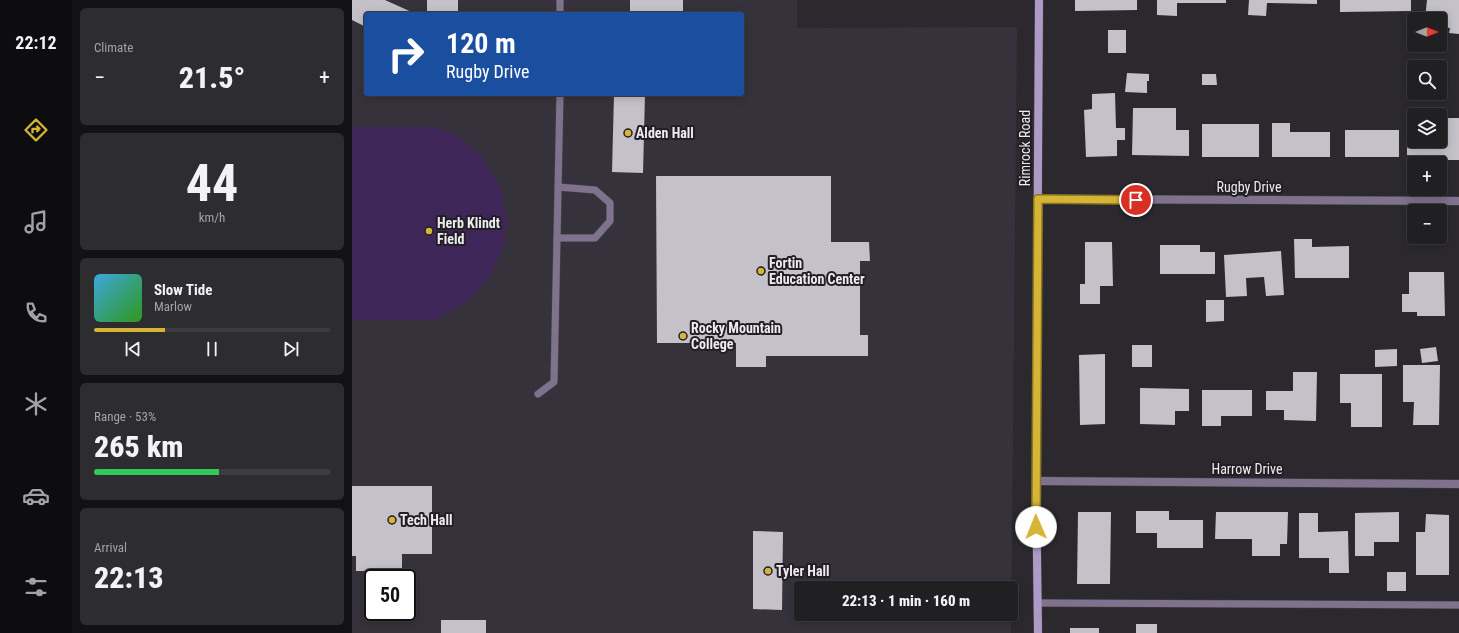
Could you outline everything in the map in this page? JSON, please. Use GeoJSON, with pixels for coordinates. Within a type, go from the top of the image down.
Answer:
{"type":"FeatureCollection","features":[{"type":"Feature","properties":{"kind":"main road","name":"Rimrock Road"},"geometry":{"type":"LineString","coordinates":[[1038,633],[1036,481],[1039,0]]}},
{"type":"Feature","properties":{"kind":"street","name":"Rugby Drive"},"geometry":{"type":"LineString","coordinates":[[1038,199],[1459,201]]}},
{"type":"Feature","properties":{"kind":"street","name":"Harrow Drive"},"geometry":{"type":"LineString","coordinates":[[1036,481],[1459,484]]}},
{"type":"Feature","properties":{"kind":"lane"},"geometry":{"type":"LineString","coordinates":[[560,0],[560,12]]}},
{"type":"Feature","properties":{"kind":"lane"},"geometry":{"type":"LineString","coordinates":[[538,394],[554,382],[560,96]]}},
{"type":"Feature","properties":{"kind":"lane"},"geometry":{"type":"LineString","coordinates":[[557,238],[595,238],[610,221],[610,203],[595,190],[558,187]]}},
{"type":"Feature","properties":{"kind":"lane"},"geometry":{"type":"LineString","coordinates":[[1038,603],[1459,604]]}},
{"type":"Feature","properties":{"kind":"shaded area","name":"Rocky Mountain College"},"geometry":{"type":"Polygon","coordinates":[[[352,0],[797,0],[797,28],[1017,27],[1012,581],[794,581],[794,621],[1011,621],[1011,633],[352,633],[352,0]]]}},
{"type":"Feature","properties":{"kind":"shaded area","name":"Herb Klindt Field"},"geometry":{"type":"Polygon","coordinates":[[[352,127],[435,127],[457,136],[483,157],[501,189],[506,219],[505,242],[490,277],[468,301],[435,320],[352,320],[352,127]]]}},
{"type":"Feature","properties":{"kind":"building"},"geometry":{"type":"Polygon","coordinates":[[[352,0],[385,0],[412,12],[364,12],[364,26],[352,20],[352,0]]]}},
{"type":"Feature","properties":{"kind":"building"},"geometry":{"type":"Polygon","coordinates":[[[427,0],[458,0],[458,12],[427,12],[427,0]]]}},
{"type":"Feature","properties":{"kind":"building"},"geometry":{"type":"Polygon","coordinates":[[[630,0],[683,0],[683,12],[630,12],[630,0]]]}},
{"type":"Feature","properties":{"kind":"building"},"geometry":{"type":"Polygon","coordinates":[[[1075,0],[1137,0],[1137,10],[1075,11],[1075,0]]]}},
{"type":"Feature","properties":{"kind":"building"},"geometry":{"type":"Polygon","coordinates":[[[1157,0],[1226,0],[1226,3],[1177,3],[1177,16],[1157,15],[1157,0]]]}},
{"type":"Feature","properties":{"kind":"building"},"geometry":{"type":"Polygon","coordinates":[[[1249,0],[1317,0],[1317,4],[1267,3],[1266,16],[1248,15],[1249,0]]]}},
{"type":"Feature","properties":{"kind":"building"},"geometry":{"type":"Polygon","coordinates":[[[1340,0],[1411,0],[1411,11],[1340,12],[1340,0]]]}},
{"type":"Feature","properties":{"kind":"building"},"geometry":{"type":"Polygon","coordinates":[[[1427,0],[1459,0],[1459,34],[1449,33],[1450,28],[1447,28],[1447,12],[1426,12],[1427,0]]]}},
{"type":"Feature","properties":{"kind":"building"},"geometry":{"type":"Polygon","coordinates":[[[1108,30],[1126,30],[1126,53],[1108,53],[1108,30]]]}},
{"type":"Feature","properties":{"kind":"building"},"geometry":{"type":"Polygon","coordinates":[[[1127,73],[1149,74],[1149,81],[1147,81],[1147,93],[1125,92],[1127,73]]]}},
{"type":"Feature","properties":{"kind":"building"},"geometry":{"type":"Polygon","coordinates":[[[1202,74],[1216,74],[1217,85],[1202,85],[1202,74]]]}},
{"type":"Feature","properties":{"kind":"building"},"geometry":{"type":"Polygon","coordinates":[[[1115,93],[1116,128],[1125,128],[1125,140],[1117,140],[1117,156],[1086,157],[1084,110],[1092,109],[1092,94],[1115,93]]]}},
{"type":"Feature","properties":{"kind":"building","name":"Alden Hall"},"geometry":{"type":"Polygon","coordinates":[[[614,96],[645,96],[643,173],[612,172],[614,96]]]}},
{"type":"Feature","properties":{"kind":"building"},"geometry":{"type":"Polygon","coordinates":[[[1133,108],[1176,108],[1176,130],[1189,130],[1189,156],[1132,155],[1133,108]]]}},
{"type":"Feature","properties":{"kind":"building"},"geometry":{"type":"Polygon","coordinates":[[[1447,118],[1459,118],[1459,160],[1447,160],[1447,156],[1445,155],[1407,155],[1407,148],[1447,148],[1447,118]]]}},
{"type":"Feature","properties":{"kind":"building"},"geometry":{"type":"Polygon","coordinates":[[[1272,123],[1290,123],[1290,132],[1330,132],[1330,157],[1272,157],[1272,123]]]}},
{"type":"Feature","properties":{"kind":"building"},"geometry":{"type":"Polygon","coordinates":[[[1202,124],[1259,124],[1259,157],[1202,157],[1202,124]]]}},
{"type":"Feature","properties":{"kind":"building"},"geometry":{"type":"Polygon","coordinates":[[[1345,130],[1399,130],[1399,157],[1345,157],[1345,130]]]}},
{"type":"Feature","properties":{"kind":"building"},"geometry":{"type":"Polygon","coordinates":[[[656,176],[831,176],[831,242],[869,242],[870,261],[860,261],[860,335],[868,335],[868,356],[766,356],[766,367],[736,367],[736,343],[657,343],[656,176]]]}},
{"type":"Feature","properties":{"kind":"building"},"geometry":{"type":"Polygon","coordinates":[[[1294,239],[1312,239],[1312,247],[1349,246],[1349,278],[1295,278],[1294,239]]]}},
{"type":"Feature","properties":{"kind":"building"},"geometry":{"type":"Polygon","coordinates":[[[1085,242],[1112,242],[1113,286],[1100,286],[1100,304],[1080,304],[1080,284],[1085,284],[1085,242]]]}},
{"type":"Feature","properties":{"kind":"building"},"geometry":{"type":"Polygon","coordinates":[[[1160,245],[1200,245],[1200,252],[1215,252],[1215,274],[1160,274],[1160,245]]]}},
{"type":"Feature","properties":{"kind":"building"},"geometry":{"type":"Polygon","coordinates":[[[1281,251],[1284,295],[1266,296],[1264,277],[1246,278],[1247,296],[1226,297],[1224,255],[1281,251]]]}},
{"type":"Feature","properties":{"kind":"building"},"geometry":{"type":"Polygon","coordinates":[[[1409,272],[1444,272],[1445,316],[1417,316],[1417,312],[1402,312],[1402,294],[1409,294],[1409,272]]]}},
{"type":"Feature","properties":{"kind":"building"},"geometry":{"type":"Polygon","coordinates":[[[1206,300],[1224,300],[1224,321],[1206,322],[1206,300]]]}},
{"type":"Feature","properties":{"kind":"building"},"geometry":{"type":"Polygon","coordinates":[[[1132,345],[1152,345],[1152,367],[1132,367],[1132,345]]]}},
{"type":"Feature","properties":{"kind":"building"},"geometry":{"type":"Polygon","coordinates":[[[1436,347],[1438,361],[1422,363],[1420,349],[1436,347]]]}},
{"type":"Feature","properties":{"kind":"building"},"geometry":{"type":"Polygon","coordinates":[[[1397,349],[1397,366],[1375,367],[1375,350],[1397,349]]]}},
{"type":"Feature","properties":{"kind":"building"},"geometry":{"type":"Polygon","coordinates":[[[1105,354],[1105,424],[1080,425],[1079,355],[1105,354]]]}},
{"type":"Feature","properties":{"kind":"building"},"geometry":{"type":"Polygon","coordinates":[[[1403,365],[1440,365],[1439,425],[1413,425],[1414,402],[1403,402],[1403,365]]]}},
{"type":"Feature","properties":{"kind":"building"},"geometry":{"type":"Polygon","coordinates":[[[1293,372],[1317,372],[1316,421],[1284,420],[1284,410],[1266,410],[1266,391],[1293,391],[1293,372]]]}},
{"type":"Feature","properties":{"kind":"building"},"geometry":{"type":"Polygon","coordinates":[[[1340,374],[1382,374],[1382,427],[1351,427],[1351,403],[1340,403],[1340,374]]]}},
{"type":"Feature","properties":{"kind":"building"},"geometry":{"type":"Polygon","coordinates":[[[1140,388],[1189,389],[1189,411],[1175,411],[1175,425],[1140,424],[1140,388]]]}},
{"type":"Feature","properties":{"kind":"building"},"geometry":{"type":"Polygon","coordinates":[[[1202,390],[1252,390],[1252,416],[1221,416],[1221,426],[1202,426],[1202,390]]]}},
{"type":"Feature","properties":{"kind":"building","name":"Tech Hall"},"geometry":{"type":"Polygon","coordinates":[[[352,486],[432,486],[432,554],[402,554],[402,569],[364,569],[364,571],[356,571],[356,556],[352,556],[352,486]]]}},
{"type":"Feature","properties":{"kind":"building"},"geometry":{"type":"Polygon","coordinates":[[[1136,511],[1169,511],[1169,520],[1203,520],[1203,548],[1157,548],[1157,533],[1136,533],[1136,511]]]}},
{"type":"Feature","properties":{"kind":"building"},"geometry":{"type":"Polygon","coordinates":[[[1078,512],[1111,512],[1110,584],[1077,584],[1078,512]]]}},
{"type":"Feature","properties":{"kind":"building"},"geometry":{"type":"Polygon","coordinates":[[[1216,512],[1288,512],[1287,544],[1280,544],[1280,556],[1252,556],[1252,539],[1215,539],[1216,512]]]}},
{"type":"Feature","properties":{"kind":"building"},"geometry":{"type":"Polygon","coordinates":[[[1399,512],[1399,542],[1374,542],[1374,556],[1355,556],[1355,513],[1399,512]]]}},
{"type":"Feature","properties":{"kind":"building"},"geometry":{"type":"Polygon","coordinates":[[[1299,513],[1318,513],[1318,532],[1348,531],[1349,573],[1329,573],[1329,558],[1299,558],[1299,513]]]}},
{"type":"Feature","properties":{"kind":"building"},"geometry":{"type":"Polygon","coordinates":[[[1426,514],[1449,515],[1449,575],[1416,575],[1416,532],[1425,532],[1426,514]]]}},
{"type":"Feature","properties":{"kind":"building","name":"Tyler Hall"},"geometry":{"type":"Polygon","coordinates":[[[753,531],[783,532],[782,610],[753,609],[753,531]]]}},
{"type":"Feature","properties":{"kind":"building"},"geometry":{"type":"Polygon","coordinates":[[[1387,572],[1406,572],[1406,591],[1387,591],[1387,572]]]}},
{"type":"Feature","properties":{"kind":"building"},"geometry":{"type":"Polygon","coordinates":[[[441,620],[486,620],[486,633],[441,633],[441,620]]]}},
{"type":"Feature","properties":{"kind":"building"},"geometry":{"type":"Polygon","coordinates":[[[1136,624],[1157,624],[1157,633],[1136,633],[1136,624]]]}},
{"type":"Feature","properties":{"kind":"building"},"geometry":{"type":"Polygon","coordinates":[[[1070,628],[1099,628],[1099,633],[1070,633],[1070,628]]]}},
{"type":"Feature","properties":{"kind":"place","name":"Alden Hall"},"geometry":{"type":"Point","coordinates":[628,133]}},
{"type":"Feature","properties":{"kind":"place","name":"Herb Klindt Field"},"geometry":{"type":"Point","coordinates":[429,231]}},
{"type":"Feature","properties":{"kind":"place","name":"Fortin Education Center"},"geometry":{"type":"Point","coordinates":[761,271]}},
{"type":"Feature","properties":{"kind":"place","name":"Rocky Mountain College"},"geometry":{"type":"Point","coordinates":[683,336]}},
{"type":"Feature","properties":{"kind":"place","name":"Tech Hall"},"geometry":{"type":"Point","coordinates":[392,520]}},
{"type":"Feature","properties":{"kind":"place","name":"Tyler Hall"},"geometry":{"type":"Point","coordinates":[768,571]}},
{"type":"Feature","properties":{"kind":"route"},"geometry":{"type":"LineString","coordinates":[[1036,527],[1038,199],[1136,200]]}}]}
